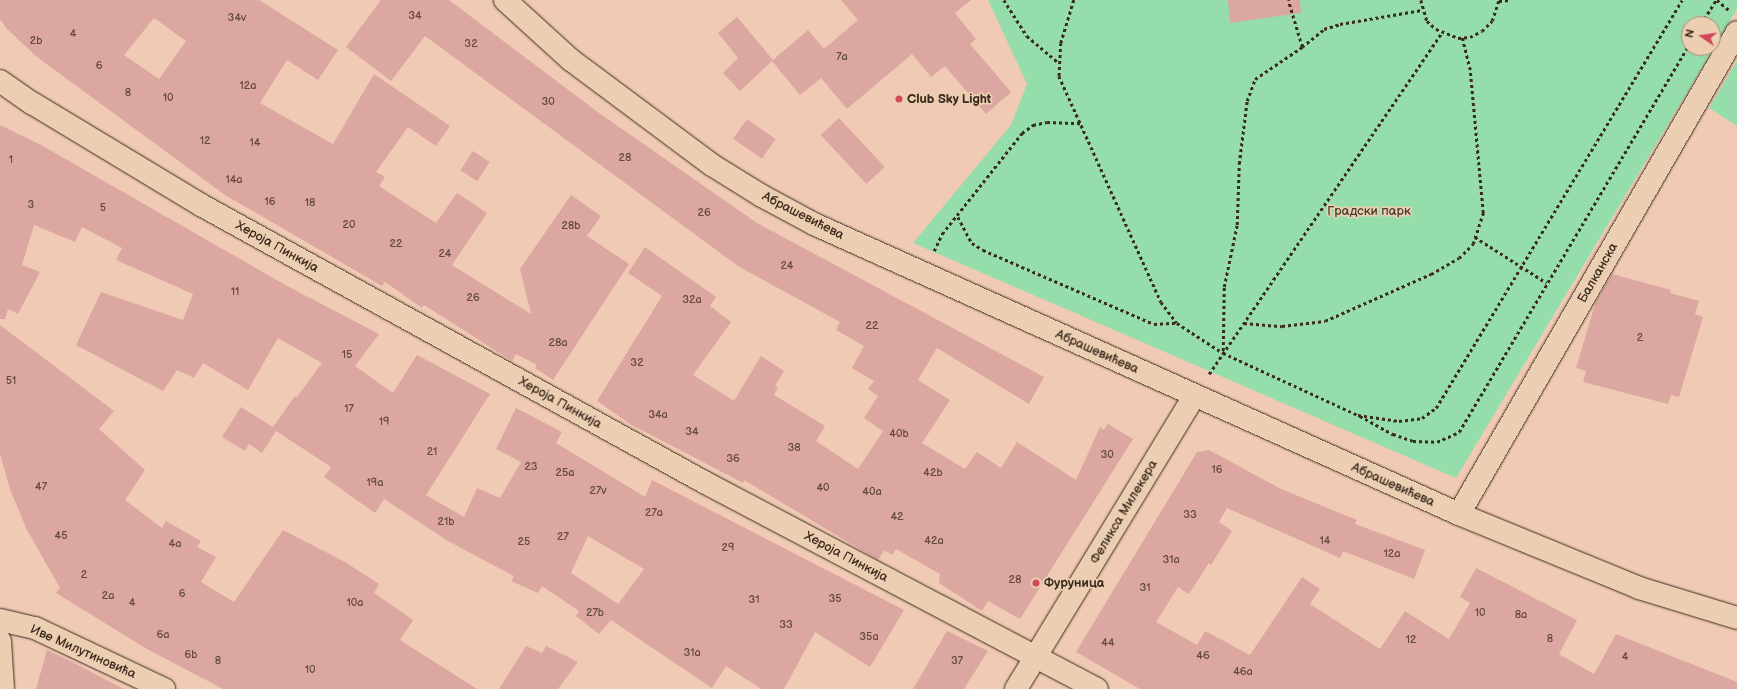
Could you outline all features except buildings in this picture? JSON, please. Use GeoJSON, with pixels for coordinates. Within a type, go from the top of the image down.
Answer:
{"type":"FeatureCollection","features":[{"type":"Feature","properties":{"kind":"street","name":"Абрашевићева"},"geometry":{"type":"LineString","coordinates":[[505,0],[571,60],[712,165],[762,196],[808,220],[1194,396],[1460,514],[1639,588],[1737,618]]}},
{"type":"Feature","properties":{"kind":"street","name":"Балканска"},"geometry":{"type":"LineString","coordinates":[[1460,514],[1737,32]]}},
{"type":"Feature","properties":{"kind":"street","name":"Хероја Пинкија"},"geometry":{"type":"LineString","coordinates":[[0,81],[32,103],[201,205],[697,478],[1097,689]]}},
{"type":"Feature","properties":{"kind":"street","name":"Хероја Пинкија"},"geometry":{"type":"LineString","coordinates":[[0,102],[32,103]]}},
{"type":"Feature","properties":{"kind":"street","name":"Феликса Милекера"},"geometry":{"type":"LineString","coordinates":[[1016,689],[1037,658],[1194,396]]}},
{"type":"Feature","properties":{"kind":"street","name":"Иве Милутиновића"},"geometry":{"type":"LineString","coordinates":[[0,620],[35,628],[164,689]]}},
{"type":"Feature","properties":{"kind":"street"},"geometry":{"type":"LineString","coordinates":[[0,641],[3,689]]}},
{"type":"Feature","properties":{"kind":"path"},"geometry":{"type":"LineString","coordinates":[[1004,0],[1027,36],[1060,63]]}},
{"type":"Feature","properties":{"kind":"path"},"geometry":{"type":"LineString","coordinates":[[1074,0],[1061,43],[1059,76],[1161,302],[1177,323],[1223,352],[1358,415],[1393,434],[1414,441],[1437,442],[1458,432],[1682,56]]}},
{"type":"Feature","properties":{"kind":"path"},"geometry":{"type":"LineString","coordinates":[[1288,0],[1302,47]]}},
{"type":"Feature","properties":{"kind":"path"},"geometry":{"type":"LineString","coordinates":[[1421,0],[1422,10],[1427,21],[1442,33],[1462,37],[1476,34],[1487,26],[1498,9],[1499,1],[1510,0]]}},
{"type":"Feature","properties":{"kind":"path"},"geometry":{"type":"LineString","coordinates":[[1358,415],[1399,421],[1422,418],[1436,408],[1682,0]]}},
{"type":"Feature","properties":{"kind":"path"},"geometry":{"type":"LineString","coordinates":[[1706,16],[1716,0]]}},
{"type":"Feature","properties":{"kind":"path"},"geometry":{"type":"LineString","coordinates":[[1223,352],[1224,287],[1237,225],[1239,164],[1247,101],[1255,79],[1302,47],[1324,29],[1340,24],[1422,10]]}},
{"type":"Feature","properties":{"kind":"path"},"geometry":{"type":"LineString","coordinates":[[1194,396],[1442,33]]}},
{"type":"Feature","properties":{"kind":"path"},"geometry":{"type":"LineString","coordinates":[[1244,323],[1282,326],[1324,321],[1431,274],[1459,258],[1473,244],[1483,213],[1470,70],[1462,37]]}},
{"type":"Feature","properties":{"kind":"path"},"geometry":{"type":"LineString","coordinates":[[922,273],[942,234],[958,217],[1022,132],[1034,125],[1047,122],[1080,123]]}},
{"type":"Feature","properties":{"kind":"path"},"geometry":{"type":"LineString","coordinates":[[958,217],[972,242],[983,250],[1154,324],[1177,323]]}},
{"type":"Feature","properties":{"kind":"path"},"geometry":{"type":"LineString","coordinates":[[1475,237],[1547,283]]}},
{"type":"Feature","properties":{"kind":"green space","name":"Градски парк"},"geometry":{"type":"Polygon","coordinates":[[[988,0],[1737,0],[1737,9],[1721,36],[1721,16],[1681,16],[1681,56],[1709,56],[1456,478],[913,243],[1011,125],[1027,84],[988,0]]]}},
{"type":"Feature","properties":{"kind":"green space"},"geometry":{"type":"Polygon","coordinates":[[[1737,61],[1737,126],[1709,108],[1737,61]]]}},
{"type":"Feature","properties":{"kind":"place","name":"Club Sky Light"},"geometry":{"type":"Point","coordinates":[899,99]}},
{"type":"Feature","properties":{"kind":"place","name":"Фуруница"},"geometry":{"type":"Point","coordinates":[1036,583]}}]}
